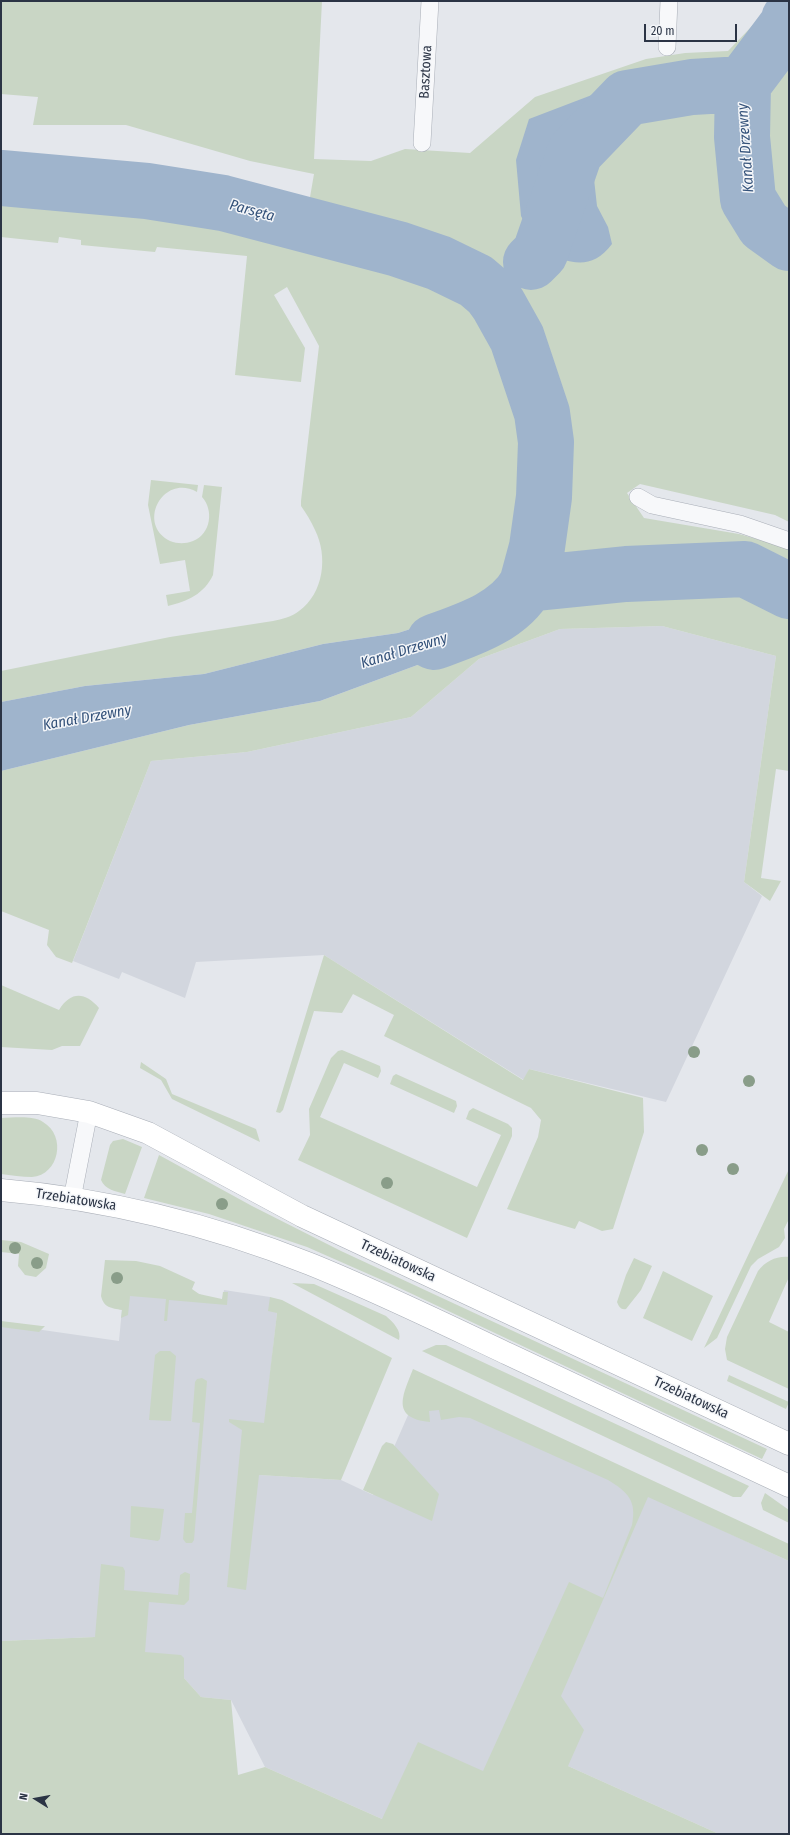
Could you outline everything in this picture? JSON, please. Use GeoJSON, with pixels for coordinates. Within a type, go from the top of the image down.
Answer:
{"type":"FeatureCollection","features":[{"type":"Feature","properties":{"kind":"street","name":"Trzebiatowska"},"geometry":{"type":"LineString","coordinates":[[1,1103],[37,1103],[90,1112],[153,1135],[302,1216],[789,1444]]}},
{"type":"Feature","properties":{"kind":"street","name":"Trzebiatowska"},"geometry":{"type":"LineString","coordinates":[[1,1190],[72,1199],[131,1210],[243,1240],[309,1264],[424,1315],[789,1486]]}},
{"type":"Feature","properties":{"kind":"lane","name":"Basztowa"},"geometry":{"type":"LineString","coordinates":[[422,143],[430,1]]}},
{"type":"Feature","properties":{"kind":"lane"},"geometry":{"type":"LineString","coordinates":[[667,48],[669,1]]}},
{"type":"Feature","properties":{"kind":"lane"},"geometry":{"type":"LineString","coordinates":[[638,497],[652,505],[740,524],[789,541]]}},
{"type":"Feature","properties":{"kind":"lane"},"geometry":{"type":"LineString","coordinates":[[72,1199],[90,1112]]}},
{"type":"Feature","properties":{"kind":"shaded area"},"geometry":{"type":"Polygon","coordinates":[[[662,626],[776,656],[744,882],[762,896],[666,1102],[529,1069],[524,1080],[324,955],[196,962],[185,998],[122,972],[119,979],[73,961],[151,761],[247,752],[411,717],[479,659],[560,629],[662,626]]]}},
{"type":"Feature","properties":{"kind":"shaded area"},"geometry":{"type":"Polygon","coordinates":[[[126,1265],[222,1303],[224,1290],[270,1297],[277,1313],[259,1475],[341,1480],[373,1495],[419,1390],[789,1561],[789,1834],[719,1834],[568,1766],[382,1819],[265,1767],[231,1700],[201,1697],[184,1678],[95,1637],[1,1641],[1,1324],[119,1341],[126,1265]]]}},
{"type":"Feature","properties":{"kind":"green space"},"geometry":{"type":"Polygon","coordinates":[[[1,1],[322,1],[314,159],[371,161],[405,149],[470,153],[535,97],[646,59],[685,53],[728,51],[776,1],[789,1],[789,522],[775,515],[640,484],[627,493],[644,518],[739,534],[789,548],[789,771],[776,769],[761,878],[781,881],[770,901],[744,882],[776,656],[662,626],[560,629],[479,659],[411,717],[247,752],[151,761],[72,963],[56,957],[47,945],[49,930],[1,911],[1,771],[189,725],[320,701],[431,660],[512,623],[534,606],[547,556],[559,454],[552,396],[536,352],[516,311],[491,279],[459,254],[414,228],[309,203],[314,174],[250,161],[126,125],[33,125],[38,97],[1,94],[1,1]]]}},
{"type":"Feature","properties":{"kind":"green space"},"geometry":{"type":"Polygon","coordinates":[[[1,200],[198,222],[303,244],[383,270],[446,280],[478,297],[502,333],[528,421],[530,477],[528,524],[491,597],[454,615],[398,633],[323,644],[204,674],[85,686],[1,702],[1,671],[170,637],[273,621],[290,616],[296,613],[307,603],[314,594],[321,574],[322,551],[312,523],[301,506],[319,346],[287,287],[274,295],[305,348],[301,382],[235,375],[247,256],[157,247],[155,252],[81,245],[81,240],[59,237],[58,243],[1,237],[1,200]]]}},
{"type":"Feature","properties":{"kind":"green space"},"geometry":{"type":"Polygon","coordinates":[[[151,480],[198,485],[197,492],[185,488],[174,489],[165,495],[158,503],[155,513],[155,524],[160,533],[170,541],[179,543],[193,541],[199,538],[207,527],[209,521],[208,508],[202,497],[204,485],[222,487],[213,575],[205,587],[195,596],[168,606],[166,595],[190,591],[185,560],[160,564],[148,505],[151,480]]]}},
{"type":"Feature","properties":{"kind":"green space"},"geometry":{"type":"Polygon","coordinates":[[[324,955],[523,1080],[529,1069],[643,1098],[644,1132],[613,1229],[602,1231],[579,1221],[575,1229],[507,1209],[538,1137],[541,1120],[531,1108],[384,1036],[394,1015],[353,994],[342,1013],[314,1011],[283,1110],[280,1113],[276,1112],[324,955]]]}},
{"type":"Feature","properties":{"kind":"green space"},"geometry":{"type":"Polygon","coordinates":[[[1,985],[59,1010],[68,999],[78,996],[89,999],[99,1008],[80,1046],[62,1046],[52,1050],[1,1047],[1,985]]]}},
{"type":"Feature","properties":{"kind":"green space"},"geometry":{"type":"Polygon","coordinates":[[[342,1050],[380,1066],[381,1071],[378,1078],[344,1063],[320,1117],[477,1187],[501,1135],[466,1119],[469,1111],[473,1108],[508,1124],[512,1128],[512,1136],[467,1238],[298,1160],[310,1135],[309,1109],[331,1058],[338,1051],[342,1050]]]}},
{"type":"Feature","properties":{"kind":"green space"},"geometry":{"type":"Polygon","coordinates":[[[141,1062],[166,1079],[172,1094],[256,1129],[260,1142],[172,1099],[161,1080],[140,1068],[141,1062]]]}},
{"type":"Feature","properties":{"kind":"green space"},"geometry":{"type":"Polygon","coordinates":[[[396,1074],[456,1101],[457,1106],[454,1113],[390,1084],[393,1076],[396,1074]]]}},
{"type":"Feature","properties":{"kind":"green space"},"geometry":{"type":"Polygon","coordinates":[[[1,1118],[34,1118],[51,1128],[55,1136],[57,1154],[54,1162],[48,1170],[41,1175],[32,1177],[1,1174],[1,1118]]]}},
{"type":"Feature","properties":{"kind":"green space"},"geometry":{"type":"Polygon","coordinates":[[[123,1139],[142,1147],[125,1194],[108,1188],[101,1180],[110,1145],[113,1141],[123,1139]]]}},
{"type":"Feature","properties":{"kind":"green space"},"geometry":{"type":"Polygon","coordinates":[[[159,1155],[252,1206],[341,1251],[767,1449],[762,1459],[391,1284],[307,1247],[209,1214],[144,1198],[159,1155]]]}},
{"type":"Feature","properties":{"kind":"green space"},"geometry":{"type":"Polygon","coordinates":[[[789,1169],[789,1219],[784,1229],[785,1238],[779,1247],[758,1259],[751,1266],[717,1338],[704,1348],[789,1169]]]}},
{"type":"Feature","properties":{"kind":"green space"},"geometry":{"type":"Polygon","coordinates":[[[1,1240],[21,1242],[49,1254],[46,1268],[36,1277],[25,1275],[18,1266],[19,1254],[1,1252],[1,1240]]]}},
{"type":"Feature","properties":{"kind":"green space"},"geometry":{"type":"Polygon","coordinates":[[[780,1257],[789,1257],[789,1277],[769,1322],[789,1332],[789,1389],[727,1360],[725,1349],[727,1337],[758,1271],[764,1264],[772,1260],[780,1257]]]}},
{"type":"Feature","properties":{"kind":"green space"},"geometry":{"type":"Polygon","coordinates":[[[634,1258],[652,1266],[641,1290],[626,1309],[621,1309],[617,1302],[626,1275],[634,1258]]]}},
{"type":"Feature","properties":{"kind":"green space"},"geometry":{"type":"Polygon","coordinates":[[[105,1260],[136,1261],[160,1266],[195,1282],[192,1289],[199,1294],[222,1299],[223,1292],[228,1292],[227,1305],[169,1300],[167,1321],[164,1321],[166,1299],[130,1296],[128,1315],[121,1318],[122,1310],[111,1308],[102,1300],[101,1296],[105,1260]]]}},
{"type":"Feature","properties":{"kind":"green space"},"geometry":{"type":"Polygon","coordinates":[[[663,1271],[713,1296],[692,1341],[643,1318],[663,1271]]]}},
{"type":"Feature","properties":{"kind":"green space"},"geometry":{"type":"Polygon","coordinates":[[[292,1283],[314,1284],[386,1316],[398,1330],[400,1337],[399,1340],[292,1283]]]}},
{"type":"Feature","properties":{"kind":"green space"},"geometry":{"type":"Polygon","coordinates":[[[270,1297],[282,1300],[392,1358],[341,1480],[259,1475],[246,1590],[227,1587],[242,1430],[229,1422],[229,1419],[264,1423],[277,1313],[268,1311],[270,1297]]]}},
{"type":"Feature","properties":{"kind":"green space"},"geometry":{"type":"Polygon","coordinates":[[[1,1321],[45,1326],[39,1332],[1,1327],[1,1321]]]}},
{"type":"Feature","properties":{"kind":"green space"},"geometry":{"type":"Polygon","coordinates":[[[436,1345],[446,1345],[749,1486],[741,1497],[733,1497],[422,1351],[436,1345]]]}},
{"type":"Feature","properties":{"kind":"green space"},"geometry":{"type":"Polygon","coordinates":[[[160,1351],[170,1351],[176,1356],[171,1421],[149,1420],[155,1355],[160,1351]]]}},
{"type":"Feature","properties":{"kind":"green space"},"geometry":{"type":"Polygon","coordinates":[[[413,1369],[789,1544],[789,1561],[648,1497],[561,1696],[584,1730],[568,1766],[719,1834],[1,1834],[1,1641],[95,1637],[101,1564],[123,1567],[125,1571],[124,1590],[178,1595],[180,1575],[185,1572],[190,1574],[189,1600],[184,1605],[149,1602],[145,1652],[181,1655],[184,1658],[184,1678],[201,1697],[231,1700],[238,1775],[265,1767],[382,1819],[418,1742],[483,1771],[569,1582],[603,1598],[632,1525],[632,1503],[626,1493],[608,1480],[470,1418],[459,1417],[441,1420],[439,1410],[429,1411],[430,1422],[417,1420],[409,1416],[404,1410],[403,1396],[413,1369]]]}},
{"type":"Feature","properties":{"kind":"green space"},"geometry":{"type":"Polygon","coordinates":[[[729,1375],[789,1402],[786,1409],[727,1381],[729,1375]]]}},
{"type":"Feature","properties":{"kind":"green space"},"geometry":{"type":"Polygon","coordinates":[[[202,1378],[207,1381],[194,1540],[192,1543],[186,1543],[183,1539],[185,1513],[192,1513],[200,1423],[192,1422],[195,1382],[197,1379],[202,1378]]]}},
{"type":"Feature","properties":{"kind":"green space"},"geometry":{"type":"Polygon","coordinates":[[[386,1442],[393,1444],[439,1494],[432,1521],[363,1490],[382,1446],[386,1442]]]}},
{"type":"Feature","properties":{"kind":"green space"},"geometry":{"type":"Polygon","coordinates":[[[765,1493],[789,1510],[789,1523],[763,1510],[761,1503],[765,1493]]]}},
{"type":"Feature","properties":{"kind":"green space"},"geometry":{"type":"Polygon","coordinates":[[[131,1506],[164,1509],[160,1539],[158,1541],[130,1537],[131,1506]]]}},
{"type":"Feature","properties":{"kind":"water"},"geometry":{"type":"Polygon","coordinates":[[[618,85],[627,98],[631,111],[592,161],[597,206],[608,227],[612,244],[596,259],[587,262],[570,261],[540,253],[521,216],[516,160],[529,119],[618,85]]]}},
{"type":"Feature","properties":{"kind":"water"},"geometry":{"type":"Polygon","coordinates":[[[491,597],[505,610],[512,623],[431,660],[320,701],[189,725],[1,771],[1,702],[85,686],[204,674],[323,644],[398,633],[454,615],[491,597]]]}},
{"type":"Feature","properties":{"kind":"waterway"},"geometry":{"type":"LineString","coordinates":[[531,262],[540,253],[575,152],[627,98],[692,87],[743,84],[788,24],[789,19]]}},
{"type":"Feature","properties":{"kind":"waterway","name":"Kanał Drzewny"},"geometry":{"type":"LineString","coordinates":[[743,84],[742,137],[748,199],[764,225],[789,243]]}},
{"type":"Feature","properties":{"kind":"waterway","name":"Parsęta"},"geometry":{"type":"LineString","coordinates":[[1,178],[147,191],[223,203],[398,249],[439,263],[476,281],[490,293],[498,304],[517,338],[542,413],[546,442],[544,497],[537,547],[527,584]]}},
{"type":"Feature","properties":{"kind":"waterway","name":"Kanał Drzewny"},"geometry":{"type":"LineString","coordinates":[[434,642],[460,633],[498,614],[510,605],[527,584],[626,574],[745,569],[789,591]]}}]}
